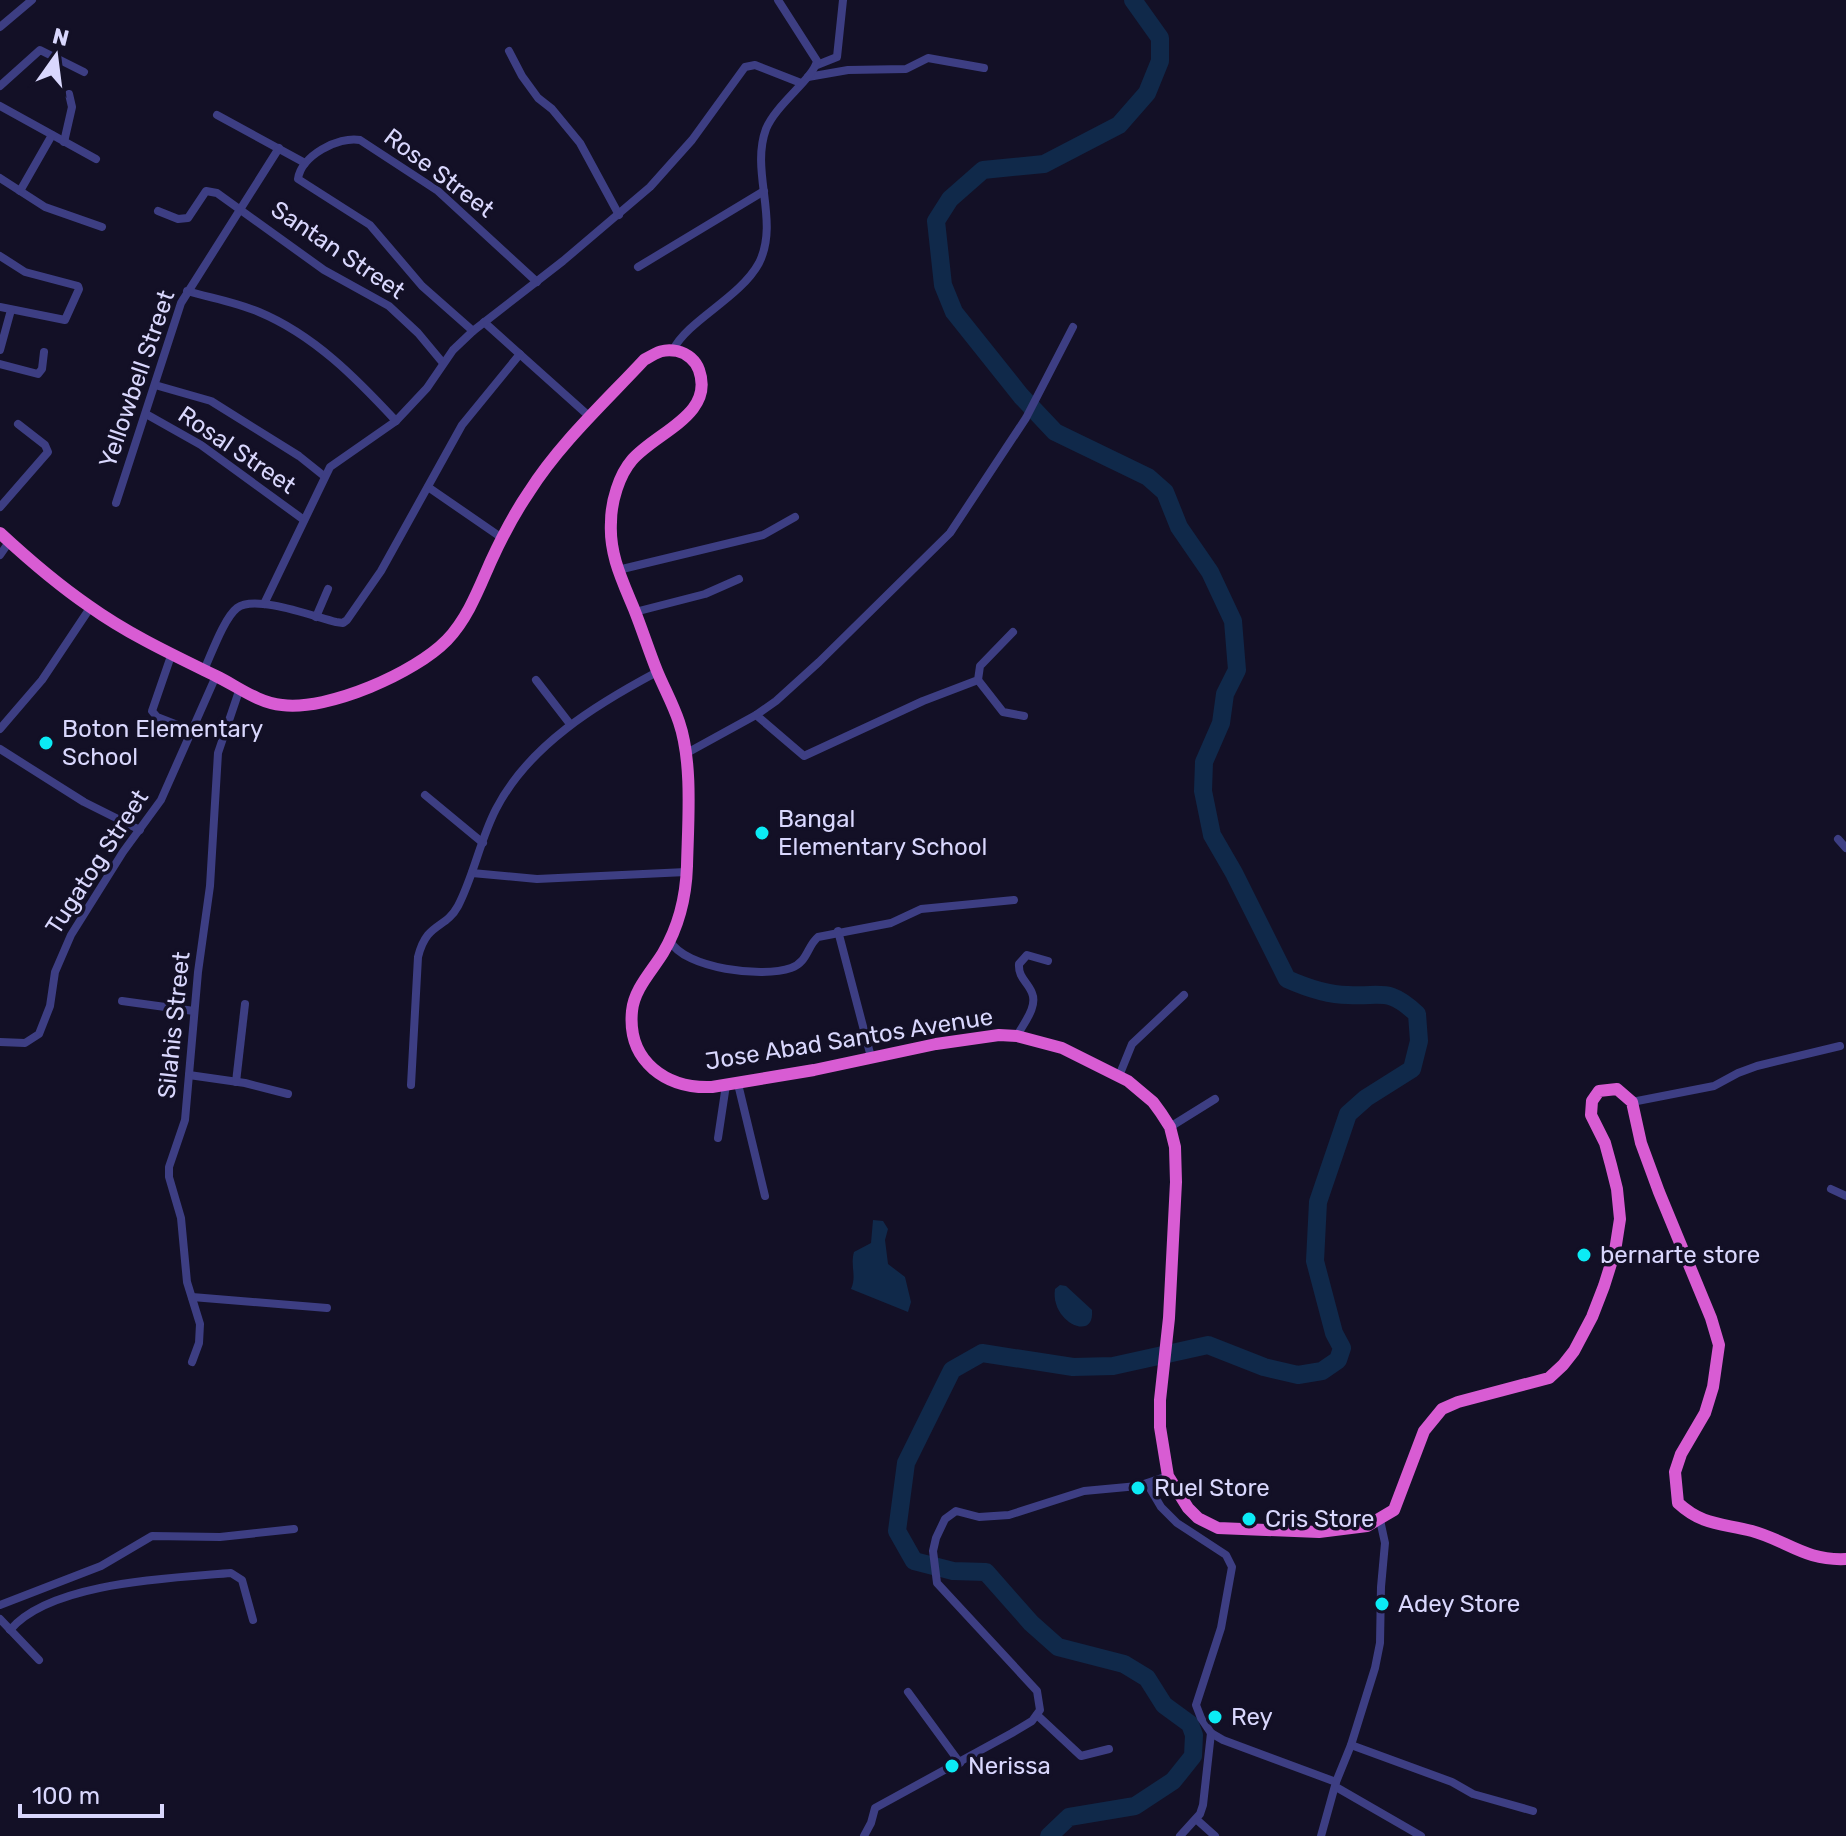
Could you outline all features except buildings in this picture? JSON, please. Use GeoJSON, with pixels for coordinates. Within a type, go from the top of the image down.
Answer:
{"type":"FeatureCollection","features":[{"type":"Feature","properties":{"kind":"highway"},"geometry":{"type":"LineString","coordinates":[[5,537],[90,608],[269,703],[295,706],[355,692],[403,672],[429,656],[448,639],[462,621],[502,538],[529,491],[590,417],[644,360],[660,350],[673,350]]}},
{"type":"Feature","properties":{"kind":"highway","name":"Jose Abad Santos Avenue"},"geometry":{"type":"LineString","coordinates":[[673,350],[683,352],[697,364],[703,388],[696,404],[683,419],[632,460],[622,477],[612,507],[610,539],[618,570],[678,721],[685,754],[688,815],[683,904],[670,941],[635,1001],[633,1028],[640,1051],[652,1069],[672,1082],[704,1087],[964,1039],[1017,1036],[1062,1048],[1119,1076],[1153,1102],[1170,1127]]}},
{"type":"Feature","properties":{"kind":"highway"},"geometry":{"type":"LineString","coordinates":[[1170,1127],[1176,1162],[1169,1318],[1160,1427],[1168,1476],[1198,1518],[1218,1528],[1244,1531],[1343,1531],[1367,1526],[1394,1510],[1424,1431],[1442,1409],[1549,1378],[1574,1351],[1592,1317],[1615,1251],[1620,1219],[1617,1189],[1605,1143],[1591,1115],[1592,1101],[1599,1091],[1617,1089],[1632,1102],[1641,1143],[1719,1345],[1713,1387],[1705,1413],[1681,1454],[1675,1472],[1678,1503],[1694,1518],[1753,1531],[1824,1560],[1846,1559]]}},
{"type":"Feature","properties":{"kind":"street"},"geometry":{"type":"LineString","coordinates":[[0,27],[32,0]]}},
{"type":"Feature","properties":{"kind":"street"},"geometry":{"type":"LineString","coordinates":[[778,0],[812,52],[817,65]]}},
{"type":"Feature","properties":{"kind":"street"},"geometry":{"type":"LineString","coordinates":[[673,350],[678,341],[730,296],[758,266],[766,234],[761,152],[767,128],[785,99],[817,65],[837,57],[843,0]]}},
{"type":"Feature","properties":{"kind":"street"},"geometry":{"type":"LineString","coordinates":[[0,86],[40,50],[84,72]]}},
{"type":"Feature","properties":{"kind":"street"},"geometry":{"type":"LineString","coordinates":[[509,51],[538,98],[552,109],[580,143],[619,215]]}},
{"type":"Feature","properties":{"kind":"street"},"geometry":{"type":"LineString","coordinates":[[520,354],[462,425],[381,571],[347,620],[343,623],[264,604],[324,476],[338,460],[396,421],[473,331],[650,187],[692,140],[745,67],[755,65],[804,80],[848,70],[906,69],[928,58],[984,68]]}},
{"type":"Feature","properties":{"kind":"street"},"geometry":{"type":"LineString","coordinates":[[64,142],[72,107],[69,94]]}},
{"type":"Feature","properties":{"kind":"street"},"geometry":{"type":"LineString","coordinates":[[0,106],[96,159]]}},
{"type":"Feature","properties":{"kind":"street"},"geometry":{"type":"LineString","coordinates":[[217,115],[305,163],[297,174],[298,179],[370,225],[422,286],[473,331]]}},
{"type":"Feature","properties":{"kind":"street"},"geometry":{"type":"LineString","coordinates":[[20,191],[52,135]]}},
{"type":"Feature","properties":{"kind":"street","name":"Rose Street"},"geometry":{"type":"LineString","coordinates":[[305,163],[315,154],[345,140],[360,140],[438,191],[537,282]]}},
{"type":"Feature","properties":{"kind":"street","name":"Yellowbell Street"},"geometry":{"type":"LineString","coordinates":[[116,503],[175,319],[187,291],[279,148]]}},
{"type":"Feature","properties":{"kind":"street"},"geometry":{"type":"LineString","coordinates":[[0,178],[52,210],[102,227]]}},
{"type":"Feature","properties":{"kind":"street","name":"Santan Street"},"geometry":{"type":"LineString","coordinates":[[158,211],[178,219],[188,218],[206,191],[212,191],[242,209],[324,270],[389,306],[418,333],[443,363]]}},
{"type":"Feature","properties":{"kind":"street"},"geometry":{"type":"LineString","coordinates":[[638,267],[764,191]]}},
{"type":"Feature","properties":{"kind":"street"},"geometry":{"type":"LineString","coordinates":[[0,256],[25,272],[78,286],[79,289],[65,320],[0,307]]}},
{"type":"Feature","properties":{"kind":"street"},"geometry":{"type":"LineString","coordinates":[[187,291],[248,308],[298,334],[341,365],[396,421]]}},
{"type":"Feature","properties":{"kind":"street"},"geometry":{"type":"LineString","coordinates":[[0,350],[11,310]]}},
{"type":"Feature","properties":{"kind":"street"},"geometry":{"type":"LineString","coordinates":[[484,322],[590,417]]}},
{"type":"Feature","properties":{"kind":"street"},"geometry":{"type":"LineString","coordinates":[[685,754],[756,715],[793,686],[933,551],[961,518],[1026,418],[1073,327]]}},
{"type":"Feature","properties":{"kind":"street"},"geometry":{"type":"LineString","coordinates":[[0,364],[38,374],[42,369],[44,352]]}},
{"type":"Feature","properties":{"kind":"street"},"geometry":{"type":"LineString","coordinates":[[155,385],[211,401],[299,456],[324,476]]}},
{"type":"Feature","properties":{"kind":"street","name":"Rosal Street"},"geometry":{"type":"LineString","coordinates":[[146,414],[201,445],[304,520]]}},
{"type":"Feature","properties":{"kind":"street"},"geometry":{"type":"LineString","coordinates":[[0,507],[48,452],[45,445],[18,424]]}},
{"type":"Feature","properties":{"kind":"street"},"geometry":{"type":"LineString","coordinates":[[428,487],[502,538]]}},
{"type":"Feature","properties":{"kind":"street"},"geometry":{"type":"LineString","coordinates":[[618,570],[763,535],[795,517]]}},
{"type":"Feature","properties":{"kind":"street"},"geometry":{"type":"LineString","coordinates":[[0,555],[5,537]]}},
{"type":"Feature","properties":{"kind":"street"},"geometry":{"type":"LineString","coordinates":[[635,612],[705,594],[739,579]]}},
{"type":"Feature","properties":{"kind":"street"},"geometry":{"type":"LineString","coordinates":[[316,617],[328,589]]}},
{"type":"Feature","properties":{"kind":"street","name":"Tugatog Street"},"geometry":{"type":"LineString","coordinates":[[0,1042],[25,1043],[39,1034],[50,1006],[55,972],[71,935],[116,863],[161,800],[193,731],[233,612],[244,604],[264,604]]}},
{"type":"Feature","properties":{"kind":"street"},"geometry":{"type":"LineString","coordinates":[[0,729],[42,680],[90,608]]}},
{"type":"Feature","properties":{"kind":"street"},"geometry":{"type":"LineString","coordinates":[[1013,632],[980,666],[978,680],[1003,712],[1024,716]]}},
{"type":"Feature","properties":{"kind":"street"},"geometry":{"type":"LineString","coordinates":[[172,653],[152,711],[157,717],[193,731]]}},
{"type":"Feature","properties":{"kind":"street"},"geometry":{"type":"LineString","coordinates":[[411,1085],[421,945],[425,936],[456,909],[496,809],[511,786],[570,724],[604,700],[657,672]]}},
{"type":"Feature","properties":{"kind":"street"},"geometry":{"type":"LineString","coordinates":[[536,680],[570,724]]}},
{"type":"Feature","properties":{"kind":"street"},"geometry":{"type":"LineString","coordinates":[[756,715],[804,756],[978,680]]}},
{"type":"Feature","properties":{"kind":"street","name":"Silahis Street"},"geometry":{"type":"LineString","coordinates":[[192,1362],[199,1343],[200,1324],[185,1270],[181,1218],[169,1177],[171,1156],[185,1120],[194,1011],[210,886],[217,795],[216,767],[225,727],[240,688]]}},
{"type":"Feature","properties":{"kind":"street"},"geometry":{"type":"LineString","coordinates":[[0,749],[84,802],[140,830]]}},
{"type":"Feature","properties":{"kind":"street"},"geometry":{"type":"LineString","coordinates":[[425,795],[483,843]]}},
{"type":"Feature","properties":{"kind":"street"},"geometry":{"type":"LineString","coordinates":[[1838,839],[1846,848]]}},
{"type":"Feature","properties":{"kind":"street"},"geometry":{"type":"LineString","coordinates":[[472,873],[537,879],[686,872]]}},
{"type":"Feature","properties":{"kind":"street"},"geometry":{"type":"LineString","coordinates":[[670,941],[683,955],[708,965],[763,971],[791,968],[805,959],[814,940],[838,931],[891,923],[921,909],[1014,900]]}},
{"type":"Feature","properties":{"kind":"street"},"geometry":{"type":"LineString","coordinates":[[838,931],[871,1057]]}},
{"type":"Feature","properties":{"kind":"street"},"geometry":{"type":"LineString","coordinates":[[1017,1036],[1032,1006],[1033,997],[1022,979],[1019,964],[1027,955],[1048,961]]}},
{"type":"Feature","properties":{"kind":"street"},"geometry":{"type":"LineString","coordinates":[[1119,1076],[1132,1044],[1184,995]]}},
{"type":"Feature","properties":{"kind":"street"},"geometry":{"type":"LineString","coordinates":[[122,1001],[194,1011]]}},
{"type":"Feature","properties":{"kind":"street"},"geometry":{"type":"LineString","coordinates":[[236,1082],[245,1004]]}},
{"type":"Feature","properties":{"kind":"street"},"geometry":{"type":"LineString","coordinates":[[1632,1102],[1699,1090],[1757,1066],[1840,1046]]}},
{"type":"Feature","properties":{"kind":"street"},"geometry":{"type":"LineString","coordinates":[[189,1075],[288,1094]]}},
{"type":"Feature","properties":{"kind":"street"},"geometry":{"type":"LineString","coordinates":[[718,1138],[732,1084]]}},
{"type":"Feature","properties":{"kind":"street"},"geometry":{"type":"LineString","coordinates":[[732,1084],[765,1196]]}},
{"type":"Feature","properties":{"kind":"street"},"geometry":{"type":"LineString","coordinates":[[1170,1127],[1215,1099]]}},
{"type":"Feature","properties":{"kind":"street"},"geometry":{"type":"LineString","coordinates":[[1831,1189],[1846,1196]]}},
{"type":"Feature","properties":{"kind":"street"},"geometry":{"type":"LineString","coordinates":[[192,1297],[327,1308]]}},
{"type":"Feature","properties":{"kind":"street"},"geometry":{"type":"LineString","coordinates":[[864,1836],[875,1808],[1032,1721],[1040,1710],[1037,1691],[937,1583],[933,1551],[942,1525],[950,1514],[956,1511],[979,1517],[1009,1515],[1093,1489],[1148,1485],[1168,1476]]}},
{"type":"Feature","properties":{"kind":"street"},"geometry":{"type":"LineString","coordinates":[[1148,1485],[1161,1507],[1177,1523],[1226,1555],[1232,1567],[1221,1628],[1196,1705],[1211,1733],[1336,1784],[1421,1836]]}},
{"type":"Feature","properties":{"kind":"street"},"geometry":{"type":"LineString","coordinates":[[1321,1836],[1380,1643],[1385,1543],[1380,1520]]}},
{"type":"Feature","properties":{"kind":"street"},"geometry":{"type":"LineString","coordinates":[[0,1605],[101,1566],[152,1536],[220,1537],[294,1529]]}},
{"type":"Feature","properties":{"kind":"street"},"geometry":{"type":"LineString","coordinates":[[10,1630],[31,1610],[90,1592],[131,1583],[231,1573],[242,1580],[253,1620]]}},
{"type":"Feature","properties":{"kind":"street"},"geometry":{"type":"LineString","coordinates":[[0,1619],[39,1660]]}},
{"type":"Feature","properties":{"kind":"street"},"geometry":{"type":"LineString","coordinates":[[908,1692],[960,1763]]}},
{"type":"Feature","properties":{"kind":"street"},"geometry":{"type":"LineString","coordinates":[[1037,1715],[1081,1756],[1109,1749]]}},
{"type":"Feature","properties":{"kind":"street"},"geometry":{"type":"LineString","coordinates":[[1180,1836],[1200,1814],[1205,1797],[1211,1733]]}},
{"type":"Feature","properties":{"kind":"street"},"geometry":{"type":"LineString","coordinates":[[1351,1745],[1452,1782],[1473,1794],[1533,1811]]}},
{"type":"Feature","properties":{"kind":"street"},"geometry":{"type":"LineString","coordinates":[[1196,1819],[1215,1836]]}},
{"type":"Feature","properties":{"kind":"water"},"geometry":{"type":"Polygon","coordinates":[[[873,1220],[883,1221],[888,1229],[885,1240],[888,1264],[905,1277],[911,1302],[908,1312],[851,1289],[854,1252],[871,1243],[873,1220]]]}},
{"type":"Feature","properties":{"kind":"water"},"geometry":{"type":"Polygon","coordinates":[[[1060,1285],[1066,1286],[1092,1310],[1087,1325],[1080,1327],[1073,1324],[1059,1311],[1055,1289],[1060,1285]]]}},
{"type":"Feature","properties":{"kind":"waterway"},"geometry":{"type":"LineString","coordinates":[[1049,1836],[1069,1817],[1135,1806],[1173,1781],[1193,1756],[1194,1735],[1190,1724],[1164,1705],[1147,1678],[1124,1664],[1058,1647],[1031,1623],[986,1572],[953,1571],[914,1561],[897,1531],[906,1463],[952,1370],[982,1353],[1073,1367],[1113,1366],[1208,1345],[1264,1367],[1298,1375],[1322,1371],[1338,1360],[1342,1348],[1334,1333],[1315,1261],[1318,1202],[1348,1114],[1366,1098],[1412,1069],[1419,1041],[1417,1014],[1399,1000],[1385,995],[1333,994],[1287,979],[1212,835],[1203,791],[1204,762],[1221,723],[1225,694],[1237,670],[1233,621],[1210,572],[1179,527],[1165,492],[1148,477],[1055,432],[1021,396],[954,312],[943,285],[936,221],[950,199],[983,170],[1044,164],[1119,125],[1147,93],[1160,61],[1160,38],[1133,0]]}},
{"type":"Feature","properties":{"kind":"place","name":"Boton Elementary School"},"geometry":{"type":"Point","coordinates":[46,743]}},
{"type":"Feature","properties":{"kind":"place","name":"Bangal Elementary School"},"geometry":{"type":"Point","coordinates":[762,833]}},
{"type":"Feature","properties":{"kind":"place","name":"bernarte store"},"geometry":{"type":"Point","coordinates":[1584,1255]}},
{"type":"Feature","properties":{"kind":"place","name":"Ruel Store"},"geometry":{"type":"Point","coordinates":[1138,1488]}},
{"type":"Feature","properties":{"kind":"place","name":"Cris Store"},"geometry":{"type":"Point","coordinates":[1249,1519]}},
{"type":"Feature","properties":{"kind":"place","name":"Adey Store"},"geometry":{"type":"Point","coordinates":[1382,1604]}},
{"type":"Feature","properties":{"kind":"place","name":"Rey"},"geometry":{"type":"Point","coordinates":[1215,1717]}},
{"type":"Feature","properties":{"kind":"place","name":"Nerissa"},"geometry":{"type":"Point","coordinates":[952,1766]}}]}
